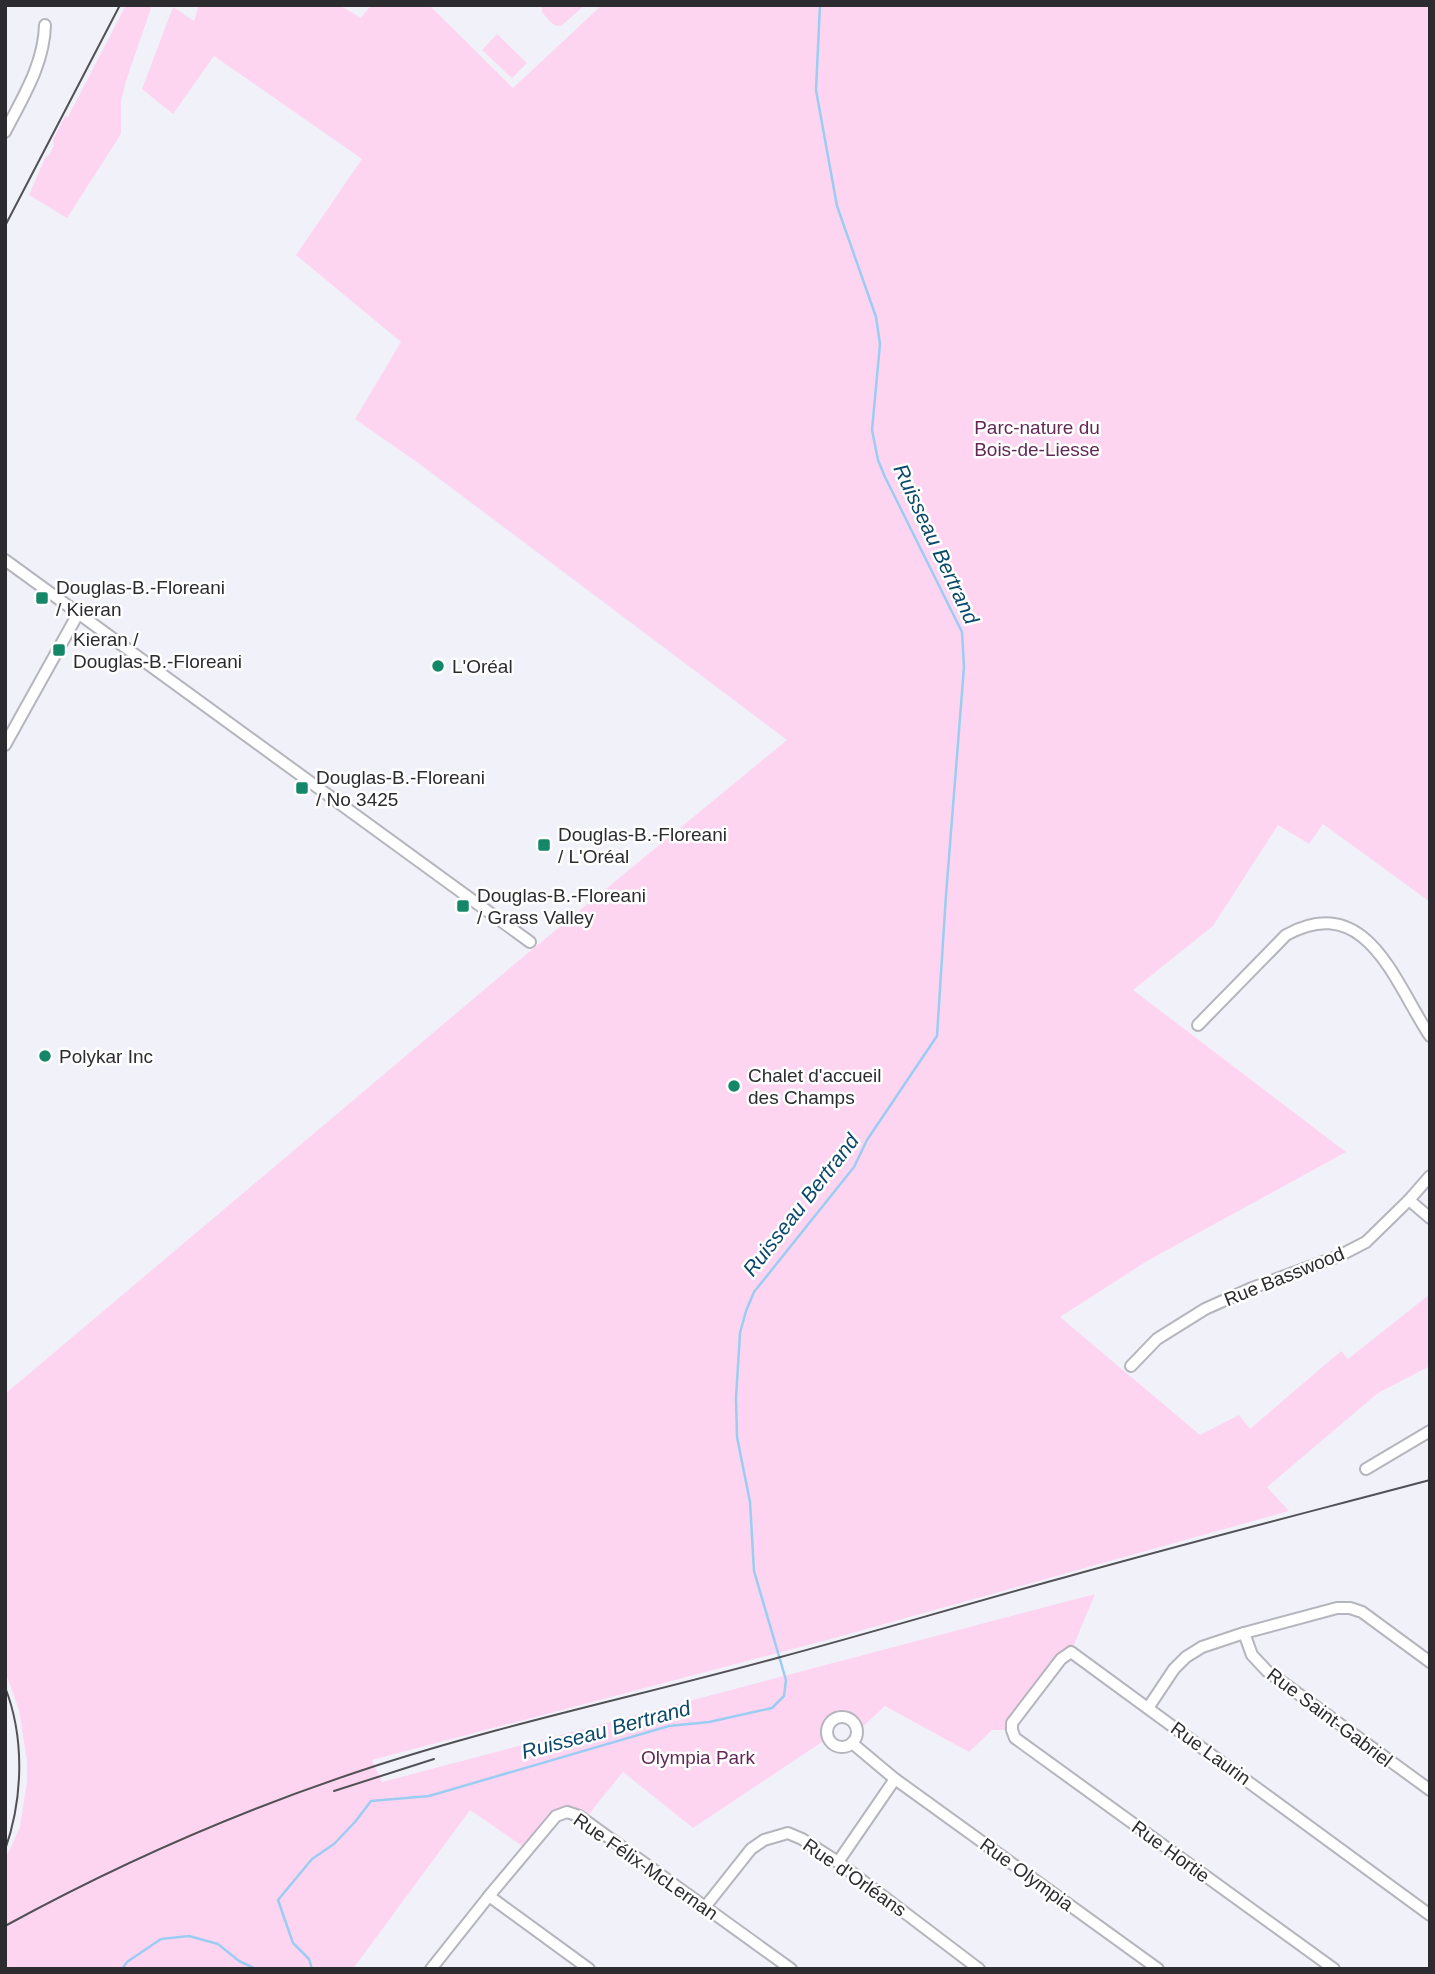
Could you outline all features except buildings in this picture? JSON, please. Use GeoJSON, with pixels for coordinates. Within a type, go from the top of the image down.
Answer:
{"type":"FeatureCollection","features":[{"type":"Feature","properties":{"kind":"street"},"geometry":{"type":"LineString","coordinates":[[5,132],[40,61],[46,25]]}},
{"type":"Feature","properties":{"kind":"street"},"geometry":{"type":"LineString","coordinates":[[5,559],[530,942]]}},
{"type":"Feature","properties":{"kind":"street"},"geometry":{"type":"LineString","coordinates":[[5,745],[79,612]]}},
{"type":"Feature","properties":{"kind":"street"},"geometry":{"type":"LineString","coordinates":[[1198,1025],[1286,935],[1302,926],[1320,923],[1336,924],[1350,929],[1373,945],[1383,957],[1430,1037]]}},
{"type":"Feature","properties":{"kind":"street","name":"Rue Basswood"},"geometry":{"type":"LineString","coordinates":[[1131,1366],[1157,1339],[1205,1309],[1251,1288],[1339,1256],[1366,1242],[1430,1177]]}},
{"type":"Feature","properties":{"kind":"street"},"geometry":{"type":"LineString","coordinates":[[1409,1200],[1430,1218]]}},
{"type":"Feature","properties":{"kind":"street"},"geometry":{"type":"LineString","coordinates":[[1366,1469],[1430,1431]]}},
{"type":"Feature","properties":{"kind":"street"},"geometry":{"type":"LineString","coordinates":[[1148,1708],[1164,1683],[1186,1657],[1202,1647],[1337,1608],[1362,1612],[1430,1662]]}},
{"type":"Feature","properties":{"kind":"street","name":"Rue Saint-Gabriel"},"geometry":{"type":"LineString","coordinates":[[1244,1633],[1252,1656],[1267,1671],[1430,1790]]}},
{"type":"Feature","properties":{"kind":"street","name":"Rue Laurin"},"geometry":{"type":"LineString","coordinates":[[1012,1730],[1015,1718],[1061,1659],[1071,1652],[1430,1915]]}},
{"type":"Feature","properties":{"kind":"street","name":"Rue Hortie"},"geometry":{"type":"LineString","coordinates":[[1012,1730],[1015,1738],[1334,1969]]}},
{"type":"Feature","properties":{"kind":"street","name":"Rue Olympia"},"geometry":{"type":"LineString","coordinates":[[852,1743],[895,1779],[1158,1969]]}},
{"type":"Feature","properties":{"kind":"street"},"geometry":{"type":"LineString","coordinates":[[838,1862],[895,1779]]}},
{"type":"Feature","properties":{"kind":"street","name":"Rue Félix-McLernan"},"geometry":{"type":"LineString","coordinates":[[431,1969],[556,1816],[567,1812],[584,1819],[792,1969]]}},
{"type":"Feature","properties":{"kind":"street","name":"Rue d'Orléans"},"geometry":{"type":"LineString","coordinates":[[705,1907],[751,1849],[775,1835],[788,1833],[838,1862],[979,1969]]}},
{"type":"Feature","properties":{"kind":"street"},"geometry":{"type":"LineString","coordinates":[[489,1896],[589,1969]]}},
{"type":"Feature","properties":{"kind":"green space"},"geometry":{"type":"Polygon","coordinates":[[[126,5],[152,5],[121,101],[121,134],[67,218],[29,195],[45,158],[50,154],[53,140],[65,116],[68,117],[126,5]]]}},
{"type":"Feature","properties":{"kind":"green space","name":"Parc-nature du Bois-de-Liesse"},"geometry":{"type":"Polygon","coordinates":[[[199,5],[339,5],[361,18],[371,5],[429,5],[513,88],[602,5],[1430,5],[1430,902],[1323,824],[1309,844],[1278,825],[1213,926],[1133,990],[1346,1152],[1147,1261],[1060,1317],[1200,1435],[1239,1415],[1250,1429],[1341,1351],[1348,1359],[1430,1294],[1430,1366],[1378,1393],[1267,1487],[1289,1511],[827,1640],[372,1760],[382,1782],[1095,1594],[1071,1652],[1012,1730],[992,1730],[969,1752],[885,1706],[857,1732],[853,1722],[847,1717],[833,1721],[828,1726],[827,1733],[830,1741],[839,1747],[822,1742],[693,1828],[623,1772],[584,1820],[567,1812],[528,1850],[470,1810],[353,1969],[5,1969],[5,1860],[20,1827],[27,1782],[27,1761],[19,1710],[5,1671],[5,1394],[517,962],[787,740],[421,465],[355,419],[401,342],[296,255],[362,159],[214,56],[173,114],[142,89],[173,7],[194,21],[199,5]]]}},
{"type":"Feature","properties":{"kind":"green space"},"geometry":{"type":"Polygon","coordinates":[[[542,5],[585,5],[561,26],[548,19],[542,12],[542,5]]]}},
{"type":"Feature","properties":{"kind":"green space"},"geometry":{"type":"Polygon","coordinates":[[[497,34],[527,63],[512,78],[482,50],[497,34]]]}},
{"type":"Feature","properties":{"kind":"waterway","name":"Ruisseau Bertrand"},"geometry":{"type":"LineString","coordinates":[[312,1969],[309,1959],[293,1943],[278,1900],[312,1859],[334,1844],[371,1801],[429,1796],[669,1726],[709,1722],[772,1708],[784,1696],[786,1680],[754,1571],[750,1502],[737,1437],[736,1398],[740,1333],[754,1292],[854,1167],[867,1140],[937,1036],[964,667],[962,632],[878,460],[872,430],[880,344],[876,317],[837,206],[816,90],[820,5]]}},
{"type":"Feature","properties":{"kind":"waterway","name":"Ruisseau Bertrand"},"geometry":{"type":"LineString","coordinates":[[122,1969],[127,1962],[161,1939],[189,1936],[218,1944],[239,1961],[256,1969]]}},
{"type":"Feature","properties":{"kind":"tram line"},"geometry":{"type":"LineString","coordinates":[[5,226],[120,5]]}},
{"type":"Feature","properties":{"kind":"tram line"},"geometry":{"type":"LineString","coordinates":[[5,1926],[136,1860],[226,1821],[317,1786],[414,1754],[1430,1480]]}},
{"type":"Feature","properties":{"kind":"tram line"},"geometry":{"type":"LineString","coordinates":[[5,1687],[19,1748],[18,1789],[5,1850]]}},
{"type":"Feature","properties":{"kind":"tram line"},"geometry":{"type":"LineString","coordinates":[[334,1791],[434,1759]]}},
{"type":"Feature","properties":{"kind":"place","name":"Douglas-B.-Floreani / Kieran"},"geometry":{"type":"Point","coordinates":[42,598]}},
{"type":"Feature","properties":{"kind":"place","name":"Kieran / Douglas-B.-Floreani"},"geometry":{"type":"Point","coordinates":[59,650]}},
{"type":"Feature","properties":{"kind":"place","name":"L'Oréal"},"geometry":{"type":"Point","coordinates":[438,666]}},
{"type":"Feature","properties":{"kind":"place","name":"Douglas-B.-Floreani / No 3425"},"geometry":{"type":"Point","coordinates":[302,788]}},
{"type":"Feature","properties":{"kind":"place","name":"Douglas-B.-Floreani / L'Oréal"},"geometry":{"type":"Point","coordinates":[544,845]}},
{"type":"Feature","properties":{"kind":"place","name":"Douglas-B.-Floreani / Grass Valley"},"geometry":{"type":"Point","coordinates":[463,906]}},
{"type":"Feature","properties":{"kind":"place","name":"Polykar Inc"},"geometry":{"type":"Point","coordinates":[45,1056]}},
{"type":"Feature","properties":{"kind":"place","name":"Chalet d'accueil des Champs"},"geometry":{"type":"Point","coordinates":[734,1086]}},
{"type":"Feature","properties":{"kind":"park label","name":"Olympia Park"},"geometry":{"type":"Point","coordinates":[698,1757]}}]}
